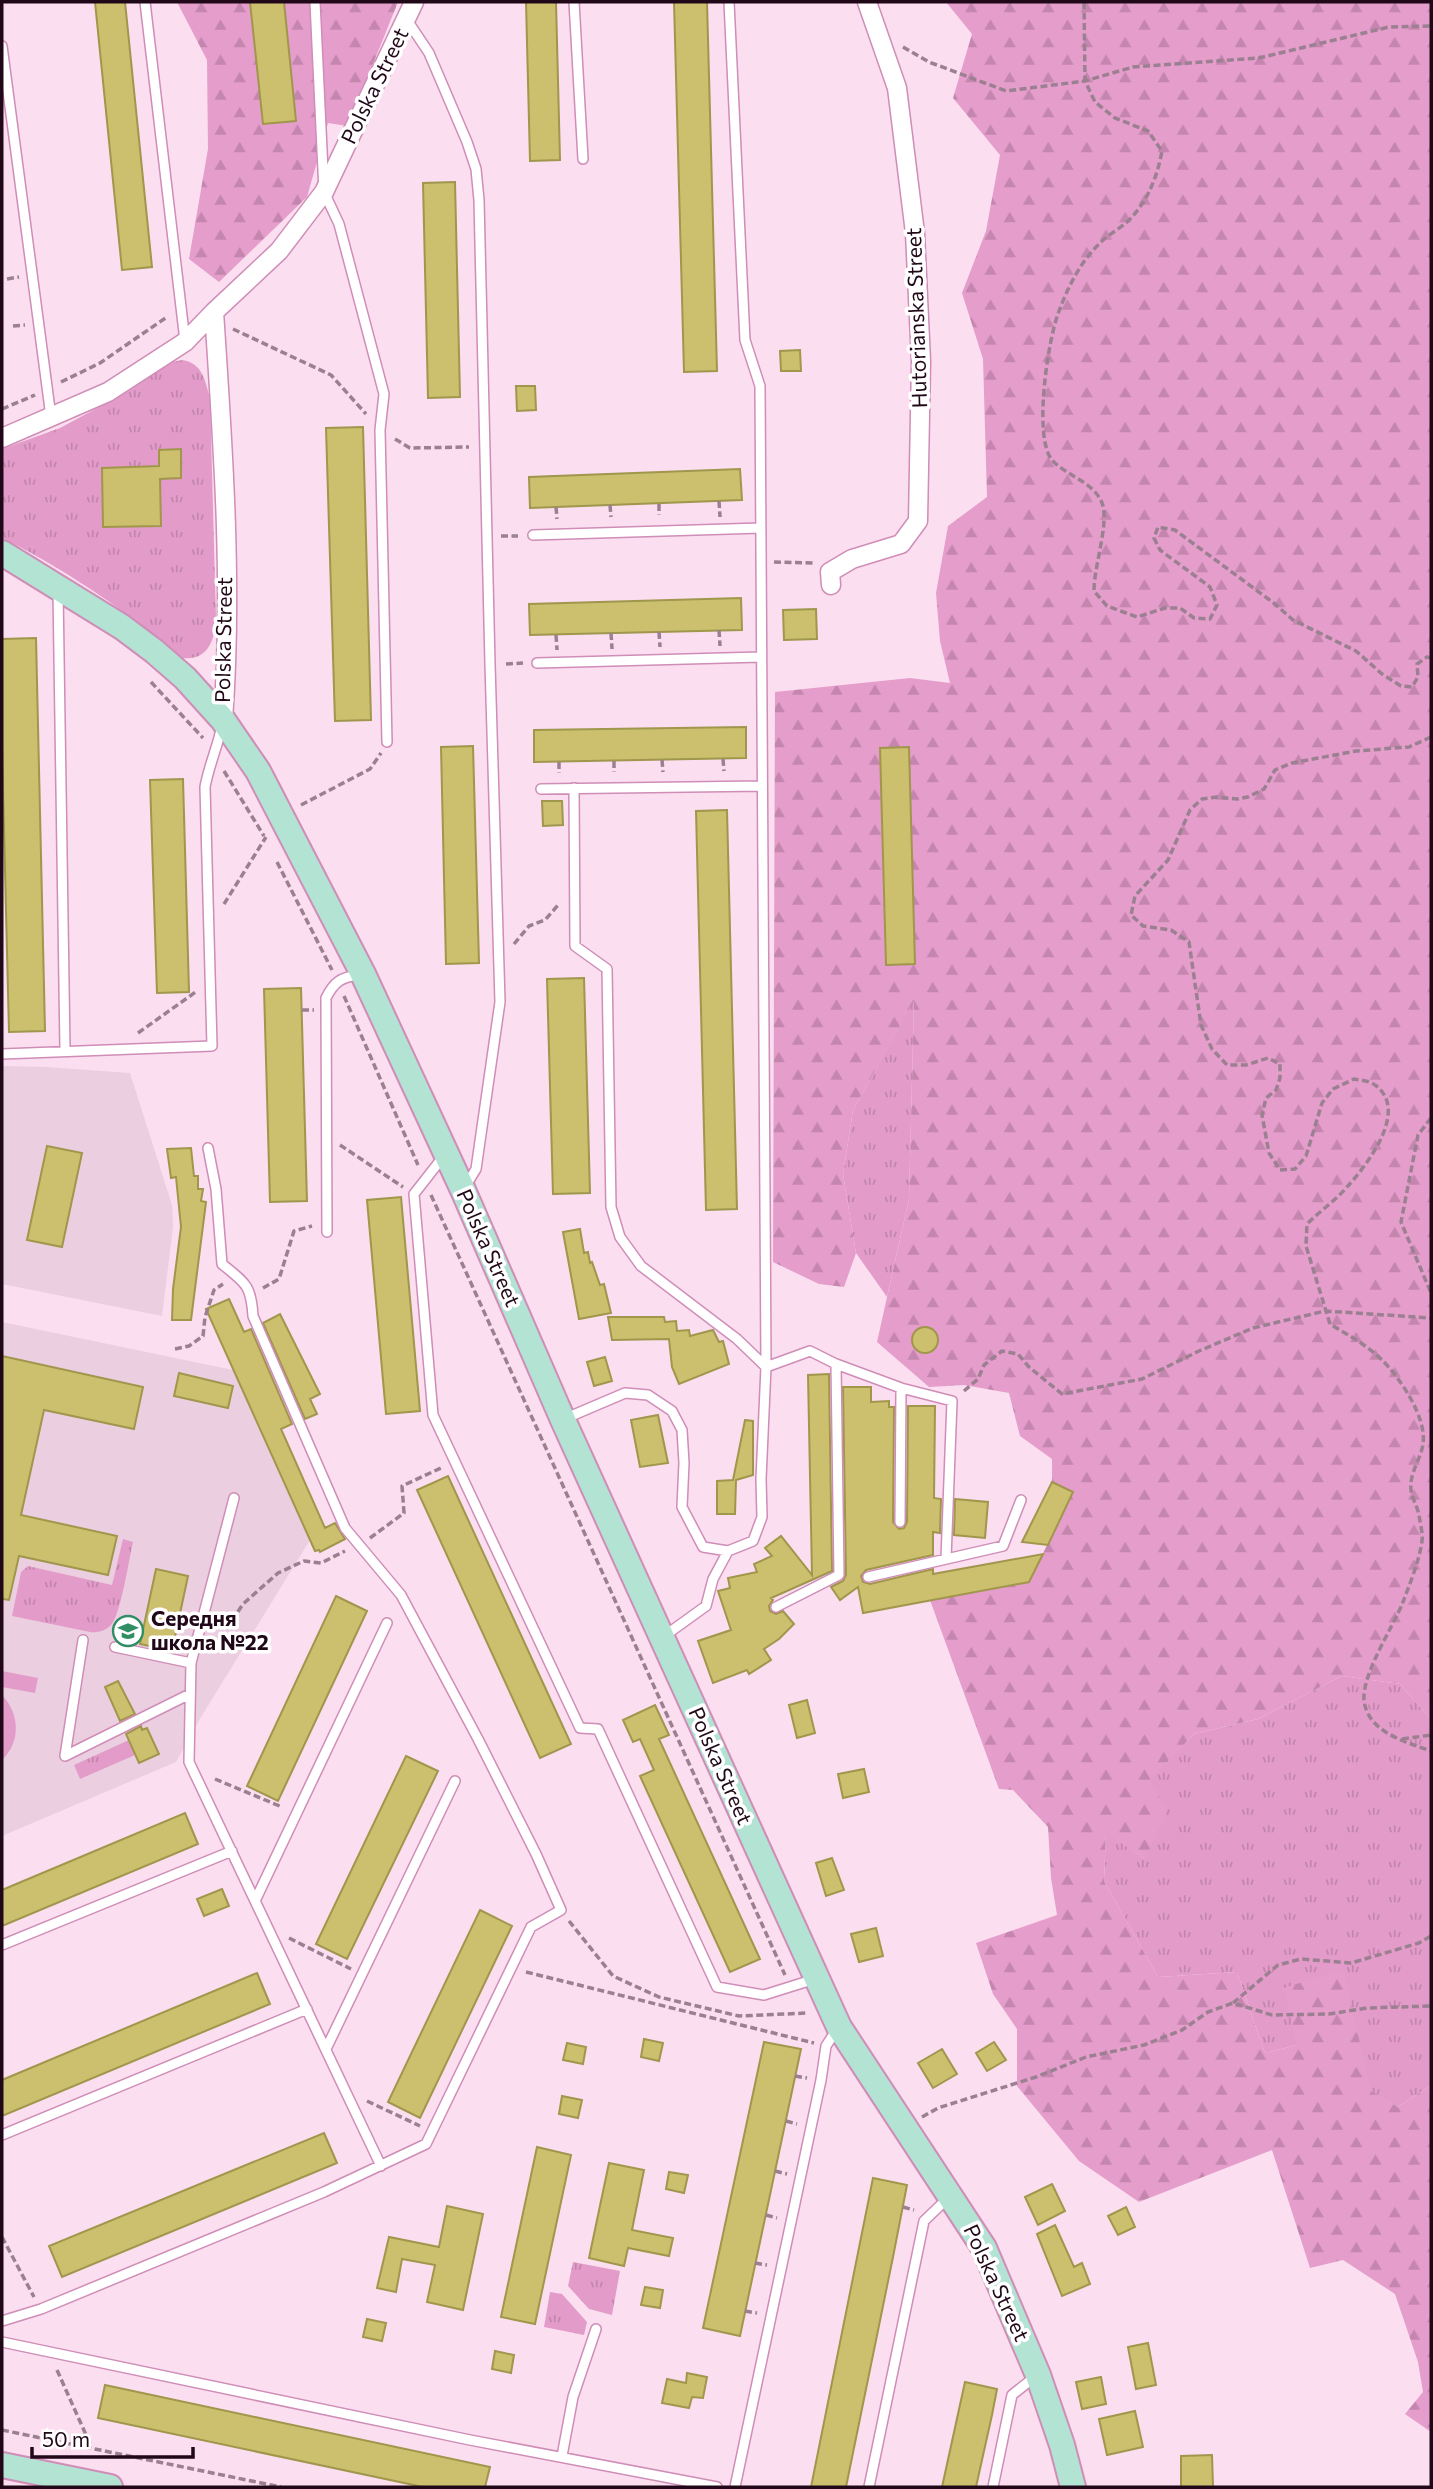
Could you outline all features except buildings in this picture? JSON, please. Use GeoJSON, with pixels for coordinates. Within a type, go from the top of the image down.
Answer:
{"type":"FeatureCollection","features":[{"type":"Feature","properties":{"kind":"street","name":"Polska Street"},"geometry":{"type":"LineString","coordinates":[[414,2],[324,192],[279,251],[214,312],[221,412],[228,651],[223,720],[257,771],[363,974],[463,1190],[563,1420],[817,1978],[831,2027],[905,2126],[984,2248],[1038,2375],[1073,2487]]}},
{"type":"Feature","properties":{"kind":"street","name":"Hutorianska Street"},"geometry":{"type":"LineString","coordinates":[[831,585],[831,572],[852,559],[901,544],[918,521],[921,361],[915,233],[897,88],[867,2]]}},
{"type":"Feature","properties":{"kind":"street"},"geometry":{"type":"LineString","coordinates":[[2,438],[108,392],[185,342],[214,312]]}},
{"type":"Feature","properties":{"kind":"street"},"geometry":{"type":"LineString","coordinates":[[2,553],[122,627],[154,651],[185,678],[223,720]]}},
{"type":"Feature","properties":{"kind":"street"},"geometry":{"type":"LineString","coordinates":[[2,2465],[110,2487]]}},
{"type":"Feature","properties":{"kind":"lane"},"geometry":{"type":"LineString","coordinates":[[145,2],[185,342]]}},
{"type":"Feature","properties":{"kind":"lane"},"geometry":{"type":"LineString","coordinates":[[315,2],[324,192],[339,224],[384,394],[380,430],[387,742]]}},
{"type":"Feature","properties":{"kind":"lane"},"geometry":{"type":"LineString","coordinates":[[573,2],[583,159]]}},
{"type":"Feature","properties":{"kind":"lane"},"geometry":{"type":"LineString","coordinates":[[563,1420],[625,1393],[648,1395],[672,1411],[682,1430],[682,1507],[703,1547],[728,1551],[753,1541],[762,1517],[766,1367],[760,386],[745,340],[729,2]]}},
{"type":"Feature","properties":{"kind":"lane"},"geometry":{"type":"LineString","coordinates":[[407,20],[429,53],[476,169],[479,200],[500,1002],[476,1169],[463,1190]]}},
{"type":"Feature","properties":{"kind":"lane"},"geometry":{"type":"LineString","coordinates":[[2,47],[51,417]]}},
{"type":"Feature","properties":{"kind":"lane"},"geometry":{"type":"LineString","coordinates":[[533,535],[761,528]]}},
{"type":"Feature","properties":{"kind":"lane"},"geometry":{"type":"LineString","coordinates":[[58,586],[65,1050]]}},
{"type":"Feature","properties":{"kind":"lane"},"geometry":{"type":"LineString","coordinates":[[537,663],[761,657]]}},
{"type":"Feature","properties":{"kind":"lane"},"geometry":{"type":"LineString","coordinates":[[2,1054],[212,1046],[205,787],[223,720]]}},
{"type":"Feature","properties":{"kind":"lane"},"geometry":{"type":"LineString","coordinates":[[541,789],[762,786]]}},
{"type":"Feature","properties":{"kind":"lane"},"geometry":{"type":"LineString","coordinates":[[574,788],[575,946],[607,969],[611,1207],[620,1237],[641,1266],[737,1339],[766,1367]]}},
{"type":"Feature","properties":{"kind":"lane"},"geometry":{"type":"LineString","coordinates":[[327,1232],[326,998],[342,977],[363,974]]}},
{"type":"Feature","properties":{"kind":"lane"},"geometry":{"type":"LineString","coordinates":[[2,2321],[41,2309],[381,2166],[426,2144],[531,1927],[561,1910],[482,1745],[401,1595],[345,1528],[253,1316],[252,1293],[245,1283],[222,1264],[216,1189],[208,1148]]}},
{"type":"Feature","properties":{"kind":"lane"},"geometry":{"type":"LineString","coordinates":[[446,1154],[414,1194],[433,1415],[580,1728],[598,1730],[717,1987],[764,1995],[817,1978]]}},
{"type":"Feature","properties":{"kind":"lane"},"geometry":{"type":"LineString","coordinates":[[766,1367],[810,1351],[836,1364],[901,1388],[952,1401],[946,1559]]}},
{"type":"Feature","properties":{"kind":"lane"},"geometry":{"type":"LineString","coordinates":[[776,1607],[839,1575],[836,1364]]}},
{"type":"Feature","properties":{"kind":"lane"},"geometry":{"type":"LineString","coordinates":[[900,1522],[901,1388]]}},
{"type":"Feature","properties":{"kind":"lane"},"geometry":{"type":"LineString","coordinates":[[234,1498],[192,1659],[189,1762],[381,2166]]}},
{"type":"Feature","properties":{"kind":"lane"},"geometry":{"type":"LineString","coordinates":[[868,1577],[1003,1546],[1021,1500]]}},
{"type":"Feature","properties":{"kind":"lane"},"geometry":{"type":"LineString","coordinates":[[662,1638],[706,1606],[713,1580],[728,1551]]}},
{"type":"Feature","properties":{"kind":"lane"},"geometry":{"type":"LineString","coordinates":[[256,1901],[387,1623]]}},
{"type":"Feature","properties":{"kind":"lane"},"geometry":{"type":"LineString","coordinates":[[83,1640],[65,1756],[190,1693]]}},
{"type":"Feature","properties":{"kind":"lane"},"geometry":{"type":"LineString","coordinates":[[115,1647],[192,1659]]}},
{"type":"Feature","properties":{"kind":"lane"},"geometry":{"type":"LineString","coordinates":[[326,2049],[455,1781]]}},
{"type":"Feature","properties":{"kind":"lane"},"geometry":{"type":"LineString","coordinates":[[2,1945],[232,1852]]}},
{"type":"Feature","properties":{"kind":"lane"},"geometry":{"type":"LineString","coordinates":[[2,2135],[307,2008]]}},
{"type":"Feature","properties":{"kind":"lane"},"geometry":{"type":"LineString","coordinates":[[735,2487],[831,2027]]}},
{"type":"Feature","properties":{"kind":"lane"},"geometry":{"type":"LineString","coordinates":[[869,2487],[924,2221],[951,2195]]}},
{"type":"Feature","properties":{"kind":"lane"},"geometry":{"type":"LineString","coordinates":[[562,2456],[573,2397],[596,2329]]}},
{"type":"Feature","properties":{"kind":"lane"},"geometry":{"type":"LineString","coordinates":[[2,2342],[446,2435],[718,2487]]}},
{"type":"Feature","properties":{"kind":"lane"},"geometry":{"type":"LineString","coordinates":[[993,2487],[1012,2395],[1038,2375]]}},
{"type":"Feature","properties":{"kind":"path"},"geometry":{"type":"LineString","coordinates":[[1084,2],[1085,81],[1095,102],[1115,118],[1148,131],[1162,151],[1157,176],[1147,196],[1128,222],[1100,242],[1081,264],[1058,314],[1046,359],[1044,443],[1051,458],[1088,485],[1102,505],[1102,534],[1094,575],[1094,590],[1107,606],[1137,617],[1165,608],[1180,608],[1194,618],[1210,619],[1217,605],[1210,587],[1160,550],[1154,538],[1158,527],[1175,530],[1293,620],[1356,651],[1382,674],[1401,686],[1412,687],[1418,677],[1418,664],[1427,657],[1431,658]]}},
{"type":"Feature","properties":{"kind":"path"},"geometry":{"type":"LineString","coordinates":[[877,33],[929,62],[1006,91],[1085,81],[1133,67],[1259,58],[1389,27],[1431,26]]}},
{"type":"Feature","properties":{"kind":"path"},"geometry":{"type":"LineString","coordinates":[[2,409],[100,363],[181,308]]}},
{"type":"Feature","properties":{"kind":"path"},"geometry":{"type":"LineString","coordinates":[[214,312],[228,327],[331,375],[380,430],[410,448],[485,446]]}},
{"type":"Feature","properties":{"kind":"path"},"geometry":{"type":"LineString","coordinates":[[488,537],[533,535]]}},
{"type":"Feature","properties":{"kind":"path"},"geometry":{"type":"LineString","coordinates":[[761,562],[816,564]]}},
{"type":"Feature","properties":{"kind":"path"},"geometry":{"type":"LineString","coordinates":[[490,664],[537,663]]}},
{"type":"Feature","properties":{"kind":"path"},"geometry":{"type":"LineString","coordinates":[[148,679],[203,738],[271,850]]}},
{"type":"Feature","properties":{"kind":"path"},"geometry":{"type":"LineString","coordinates":[[1431,737],[1409,747],[1356,751],[1292,763],[1275,771],[1264,789],[1248,797],[1202,799],[1190,810],[1168,860],[1135,896],[1131,915],[1143,926],[1171,930],[1189,943],[1201,1025],[1212,1049],[1227,1065],[1245,1065],[1268,1058],[1280,1064],[1280,1078],[1276,1090],[1266,1098],[1262,1115],[1269,1153],[1280,1170],[1295,1169],[1306,1156],[1322,1103],[1333,1088],[1354,1079],[1374,1084],[1385,1097],[1389,1116],[1379,1143],[1345,1190],[1307,1224],[1306,1246],[1330,1324],[1359,1341],[1383,1361],[1405,1389],[1420,1417],[1423,1443],[1413,1469],[1411,1489],[1418,1510],[1422,1540],[1412,1578],[1377,1656],[1366,1685],[1364,1700],[1370,1719],[1388,1734],[1431,1751]]}},
{"type":"Feature","properties":{"kind":"path"},"geometry":{"type":"LineString","coordinates":[[208,929],[280,814],[370,769]]}},
{"type":"Feature","properties":{"kind":"path"},"geometry":{"type":"LineString","coordinates":[[277,862],[337,981],[790,1987]]}},
{"type":"Feature","properties":{"kind":"path"},"geometry":{"type":"LineString","coordinates":[[499,962],[529,926],[545,920],[559,905],[574,873]]}},
{"type":"Feature","properties":{"kind":"path"},"geometry":{"type":"LineString","coordinates":[[117,1049],[210,981]]}},
{"type":"Feature","properties":{"kind":"path"},"geometry":{"type":"LineString","coordinates":[[1431,1118],[1418,1135],[1401,1222],[1431,1293]]}},
{"type":"Feature","properties":{"kind":"path"},"geometry":{"type":"LineString","coordinates":[[326,1136],[414,1194]]}},
{"type":"Feature","properties":{"kind":"path"},"geometry":{"type":"LineString","coordinates":[[952,1401],[978,1379],[984,1365],[1003,1351],[1018,1354],[1029,1367],[1062,1394],[1142,1379],[1253,1328],[1325,1311],[1431,1318]]}},
{"type":"Feature","properties":{"kind":"path"},"geometry":{"type":"LineString","coordinates":[[192,1659],[219,1640],[243,1604],[278,1573],[304,1561],[321,1563],[371,1538],[404,1513],[402,1486],[455,1462]]}},
{"type":"Feature","properties":{"kind":"path"},"geometry":{"type":"LineString","coordinates":[[1400,1739],[1431,1735]]}},
{"type":"Feature","properties":{"kind":"path"},"geometry":{"type":"LineString","coordinates":[[192,1770],[297,1813]]}},
{"type":"Feature","properties":{"kind":"path"},"geometry":{"type":"LineString","coordinates":[[561,1910],[612,1976],[659,1997],[739,2016],[806,2014],[831,2027]]}},
{"type":"Feature","properties":{"kind":"path"},"geometry":{"type":"LineString","coordinates":[[268,1928],[362,1975]]}},
{"type":"Feature","properties":{"kind":"path"},"geometry":{"type":"LineString","coordinates":[[905,2126],[938,2108],[1036,2077],[1086,2057],[1144,2045],[1182,2030],[1208,2012],[1233,2003],[1278,1965],[1301,1959],[1350,1963],[1431,1936]]}},
{"type":"Feature","properties":{"kind":"path"},"geometry":{"type":"LineString","coordinates":[[512,1968],[831,2027]]}},
{"type":"Feature","properties":{"kind":"path"},"geometry":{"type":"LineString","coordinates":[[1233,2003],[1272,2015],[1329,2014],[1367,2008],[1431,2006]]}},
{"type":"Feature","properties":{"kind":"path"},"geometry":{"type":"LineString","coordinates":[[346,2092],[432,2132]]}},
{"type":"Feature","properties":{"kind":"path"},"geometry":{"type":"LineString","coordinates":[[2,2430],[281,2487]]}},
{"type":"Feature","properties":{"kind":"shaded area"},"geometry":{"type":"Polygon","coordinates":[[[2,1066],[130,1073],[172,1205],[173,1227],[162,1316],[2,1284],[2,1066]]]}},
{"type":"Feature","properties":{"kind":"shaded area","name":"Середня школа №22"},"geometry":{"type":"Polygon","coordinates":[[[2,1322],[233,1370],[310,1540],[176,1762],[2,1836],[2,1322]]]}},
{"type":"Feature","properties":{"kind":"green space"},"geometry":{"type":"Polygon","coordinates":[[[177,2],[398,2],[348,126],[328,123],[307,197],[219,282],[189,259],[208,149],[207,60],[177,2]]]}},
{"type":"Feature","properties":{"kind":"green space"},"geometry":{"type":"Polygon","coordinates":[[[946,2],[1431,2],[1431,1716],[1429,1717],[1400,1684],[1342,1676],[1258,1719],[1194,1734],[1150,1780],[1167,1811],[1145,1859],[1106,1833],[1104,1881],[1158,1977],[1237,1972],[1265,2053],[1297,2045],[1284,1988],[1343,1969],[1371,2091],[1398,2107],[1431,2085],[1431,2432],[1405,2414],[1423,2392],[1418,2362],[1395,2294],[1343,2260],[1310,2268],[1272,2150],[1139,2202],[1079,2161],[1017,2086],[1017,2029],[993,1994],[976,1943],[1057,1915],[1051,1878],[1048,1827],[1013,1790],[999,1789],[930,1600],[1029,1582],[1073,1492],[1052,1482],[1052,1459],[1020,1436],[1009,1393],[964,1385],[929,1387],[877,1342],[909,1199],[914,1001],[853,1110],[843,1174],[856,1253],[844,1287],[819,1284],[773,1262],[775,692],[910,678],[950,683],[940,641],[936,593],[948,526],[987,497],[983,359],[962,293],[986,231],[1000,155],[953,98],[972,34],[946,2]]]}},
{"type":"Feature","properties":{"kind":"green space"},"geometry":{"type":"Polygon","coordinates":[[[182,360],[199,369],[210,398],[216,618],[209,647],[199,656],[192,658],[175,655],[100,595],[2,538],[2,449],[60,428],[125,393],[171,362],[182,360]]]}},
{"type":"Feature","properties":{"kind":"green space"},"geometry":{"type":"Polygon","coordinates":[[[914,1000],[909,1199],[887,1297],[856,1253],[843,1174],[853,1110],[914,1000]]]}},
{"type":"Feature","properties":{"kind":"green space"},"geometry":{"type":"Polygon","coordinates":[[[123,1539],[133,1542],[118,1610],[115,1619],[106,1629],[90,1632],[12,1616],[21,1572],[28,1566],[112,1585],[123,1539]]]}},
{"type":"Feature","properties":{"kind":"green space"},"geometry":{"type":"Polygon","coordinates":[[[2,1671],[38,1678],[35,1693],[2,1687],[2,1671]]]}},
{"type":"Feature","properties":{"kind":"green space"},"geometry":{"type":"Polygon","coordinates":[[[1342,1676],[1400,1684],[1429,1717],[1431,1716],[1431,2085],[1398,2107],[1370,2091],[1342,1969],[1297,2045],[1265,2053],[1237,1972],[1158,1977],[1104,1881],[1106,1832],[1145,1859],[1149,1780],[1194,1734],[1258,1719],[1342,1676]]]}},
{"type":"Feature","properties":{"kind":"green space"},"geometry":{"type":"Polygon","coordinates":[[[2,1695],[12,1711],[16,1728],[13,1745],[2,1760],[2,1695]]]}},
{"type":"Feature","properties":{"kind":"green space"},"geometry":{"type":"Polygon","coordinates":[[[129,1740],[135,1755],[80,1779],[74,1765],[129,1740]]]}},
{"type":"Feature","properties":{"kind":"green space"},"geometry":{"type":"Polygon","coordinates":[[[573,2262],[620,2271],[612,2315],[589,2309],[568,2286],[573,2262]]]}},
{"type":"Feature","properties":{"kind":"green space"},"geometry":{"type":"Polygon","coordinates":[[[550,2292],[562,2294],[587,2322],[584,2335],[544,2327],[550,2292]]]}},
{"type":"Feature","properties":{"kind":"place","name":"Середня школа №22"},"geometry":{"type":"Point","coordinates":[128,1631]}}]}
